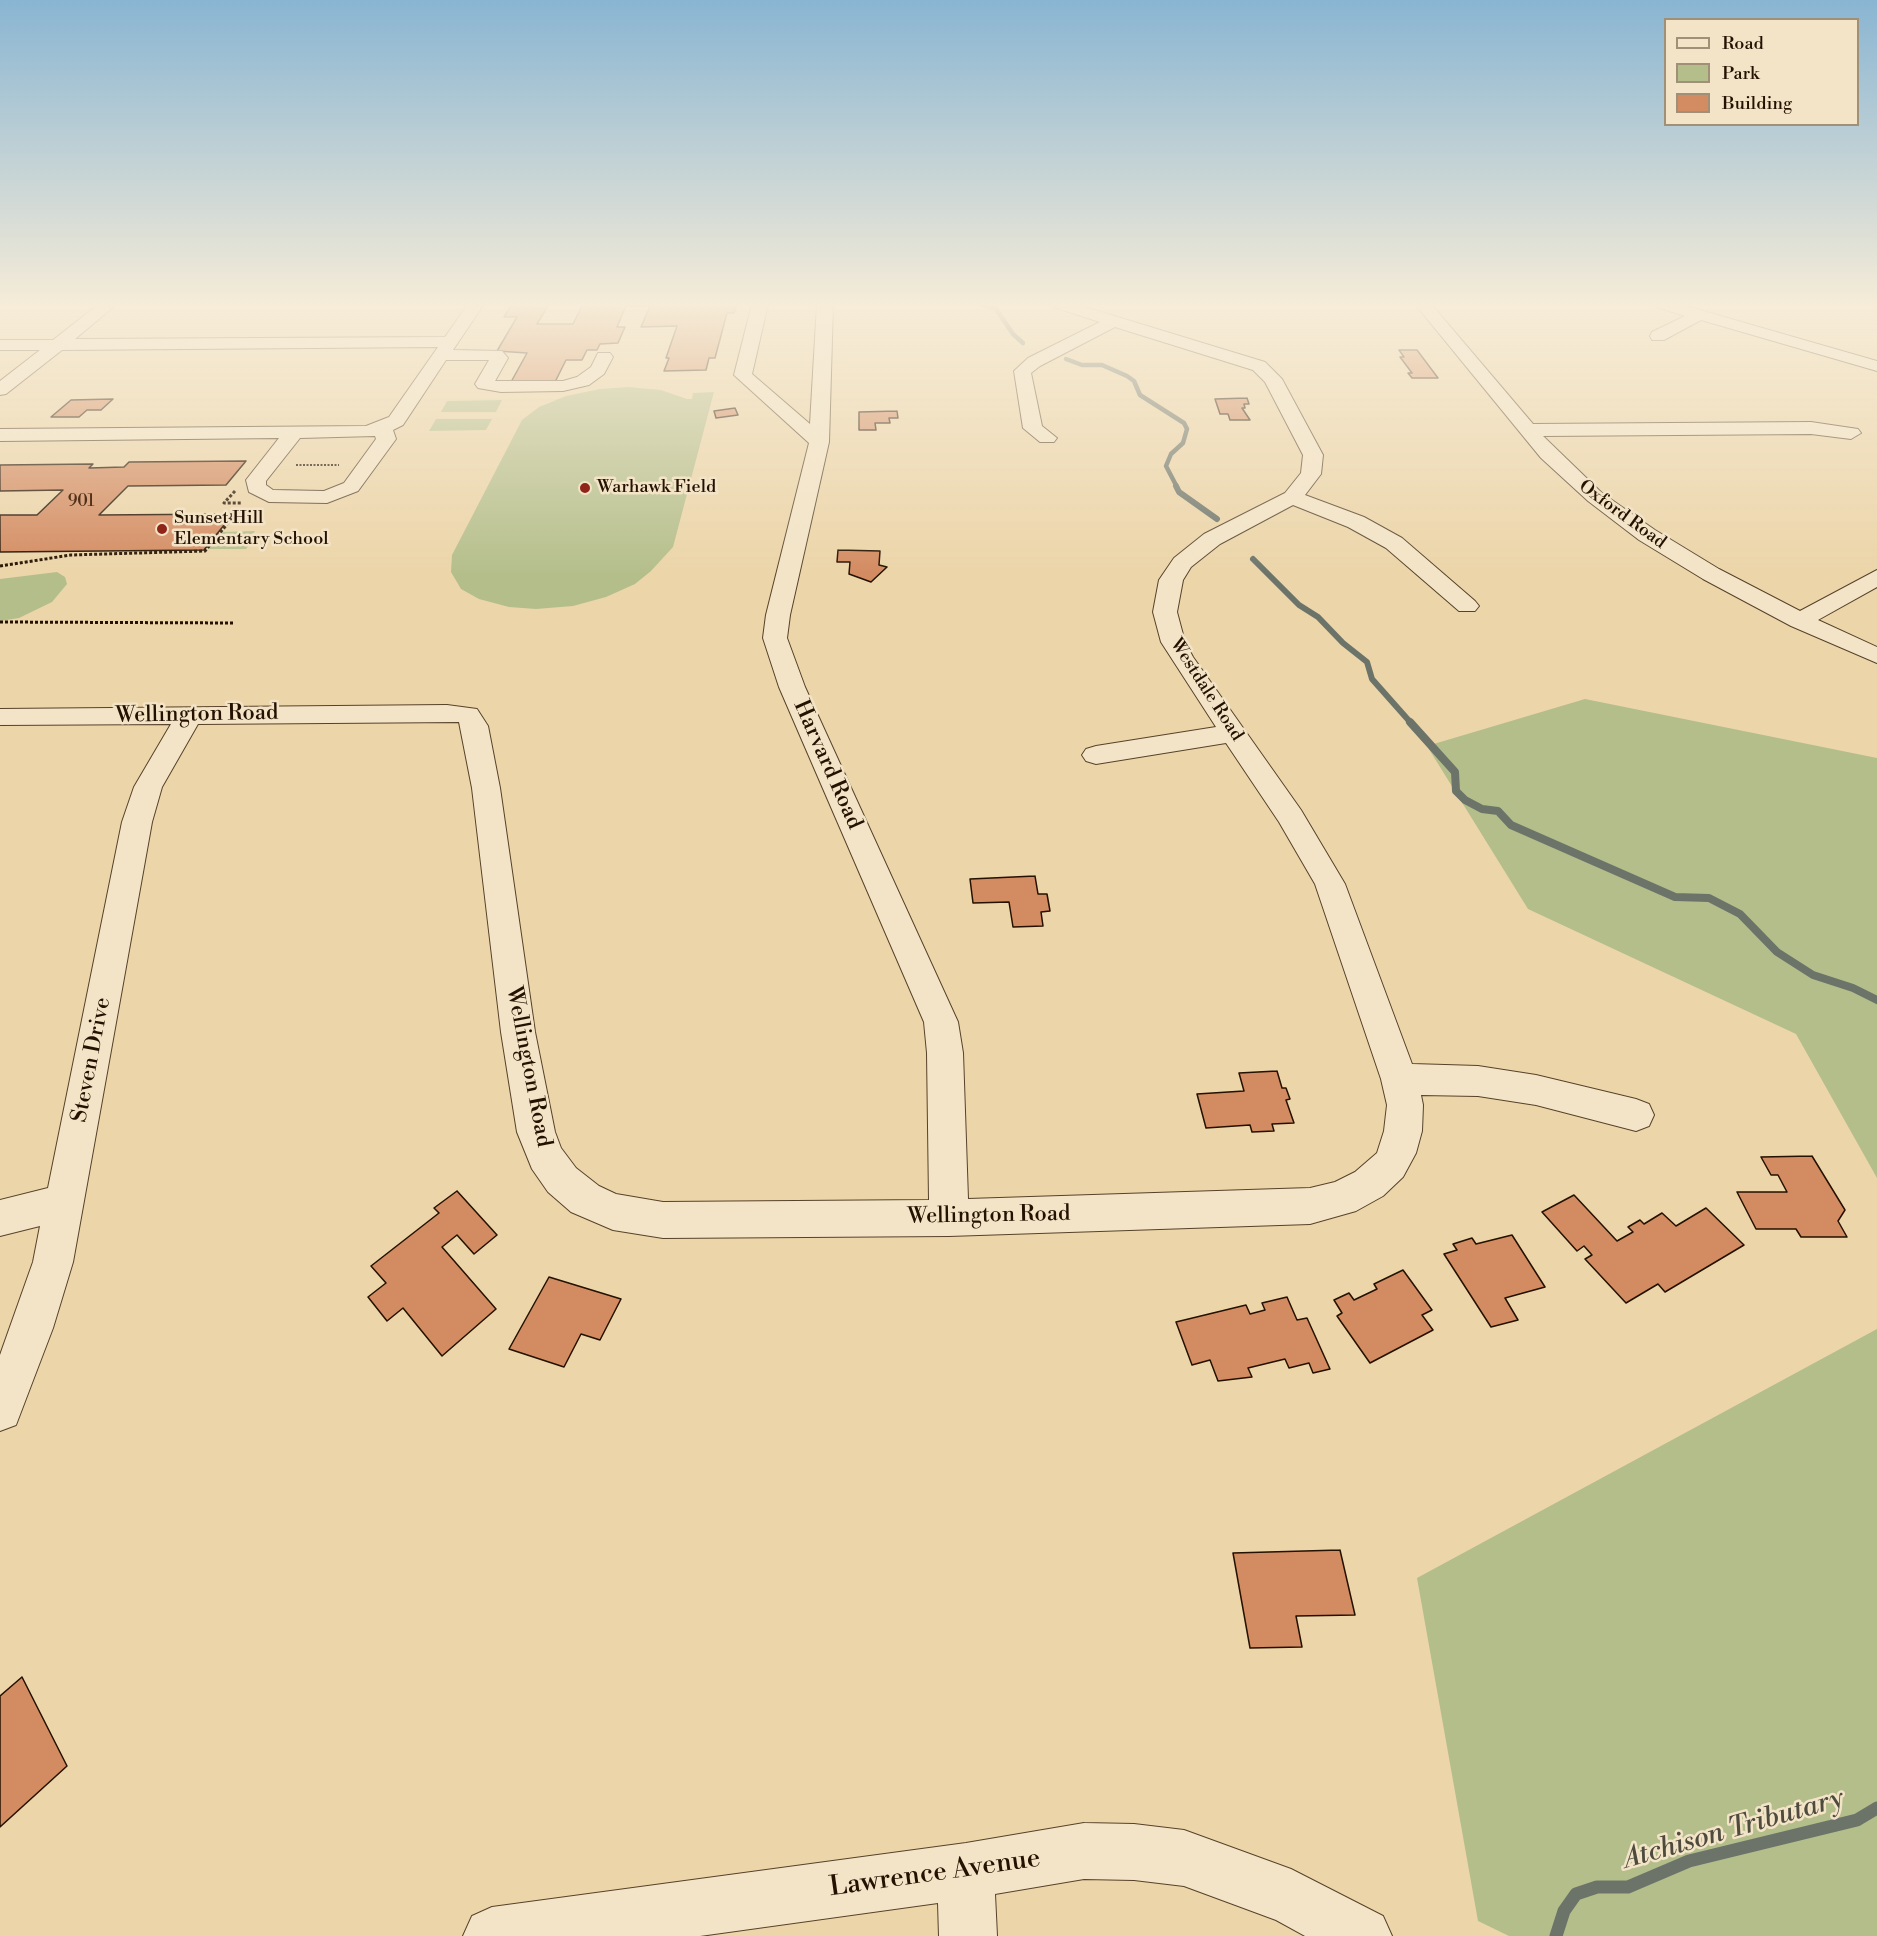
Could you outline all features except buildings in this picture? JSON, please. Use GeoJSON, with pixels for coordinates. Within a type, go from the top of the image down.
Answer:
{"type":"FeatureCollection","features":[{"type":"Feature","properties":{"kind":"street"},"geometry":{"type":"LineString","coordinates":[[0,435],[366,432],[383,428],[396,421],[415,394]]}},
{"type":"Feature","properties":{"kind":"street"},"geometry":{"type":"LineString","coordinates":[[765,394],[819,442]]}},
{"type":"Feature","properties":{"kind":"street","name":"Harvard Road"},"geometry":{"type":"LineString","coordinates":[[821,394],[819,442],[778,615],[777,650],[941,1022],[945,1053],[949,1218]]}},
{"type":"Feature","properties":{"kind":"street"},"geometry":{"type":"LineString","coordinates":[[1026,394],[1033,428],[1047,438]]}},
{"type":"Feature","properties":{"kind":"street","name":"Westdale Road"},"geometry":{"type":"LineString","coordinates":[[1280,394],[1313,454],[1311,474],[1292,497],[1194,552],[1171,580],[1165,612],[1173,642],[1307,842],[1330,884],[1346,923],[1399,1079],[1405,1105],[1403,1131],[1397,1154],[1390,1165]]}},
{"type":"Feature","properties":{"kind":"street","name":"Oxford Road"},"geometry":{"type":"LineString","coordinates":[[1498,394],[1570,477],[1616,513],[1711,574],[1800,621],[1877,656]]}},
{"type":"Feature","properties":{"kind":"street"},"geometry":{"type":"LineString","coordinates":[[294,433],[256,480],[256,488],[268,496],[327,497],[351,487],[387,439],[383,428]]}},
{"type":"Feature","properties":{"kind":"street"},"geometry":{"type":"LineString","coordinates":[[1527,430],[1812,428],[1851,434]]}},
{"type":"Feature","properties":{"kind":"street"},"geometry":{"type":"LineString","coordinates":[[1292,497],[1356,522],[1395,543],[1467,606]]}},
{"type":"Feature","properties":{"kind":"street"},"geometry":{"type":"LineString","coordinates":[[1800,621],[1877,578]]}},
{"type":"Feature","properties":{"kind":"street","name":"Wellington Road"},"geometry":{"type":"LineString","coordinates":[[0,717],[447,712],[468,715],[473,720],[486,788],[518,1032],[536,1132],[545,1157],[562,1180],[585,1199],[614,1212],[663,1220],[949,1218],[1310,1206],[1342,1198],[1369,1184],[1390,1165]]}},
{"type":"Feature","properties":{"kind":"street","name":"Steven Drive"},"geometry":{"type":"LineString","coordinates":[[0,1409],[32,1328],[53,1262],[137,822],[148,787],[189,715]]}},
{"type":"Feature","properties":{"kind":"street"},"geometry":{"type":"LineString","coordinates":[[1095,755],[1233,733]]}},
{"type":"Feature","properties":{"kind":"street"},"geometry":{"type":"LineString","coordinates":[[1399,1079],[1478,1081],[1536,1090],[1636,1114]]}},
{"type":"Feature","properties":{"kind":"street"},"geometry":{"type":"LineString","coordinates":[[0,1218],[66,1201]]}},
{"type":"Feature","properties":{"kind":"street","name":"Lawrence Avenue"},"geometry":{"type":"LineString","coordinates":[[492,1936],[966,1870],[1084,1851],[1134,1852],[1184,1858],[1291,1897],[1363,1936]]}},
{"type":"Feature","properties":{"kind":"street"},"geometry":{"type":"LineString","coordinates":[[966,1870],[968,1936]]}},
{"type":"Feature","properties":{"kind":"path"},"geometry":{"type":"LineString","coordinates":[[286,465],[341,465]]}},
{"type":"Feature","properties":{"kind":"path"},"geometry":{"type":"LineString","coordinates":[[0,566],[71,555],[205,551],[237,512],[255,512],[264,508]]}},
{"type":"Feature","properties":{"kind":"path"},"geometry":{"type":"LineString","coordinates":[[0,622],[223,621],[235,623]]}},
{"type":"Feature","properties":{"kind":"green space"},"geometry":{"type":"Polygon","coordinates":[[[674,394],[692,399],[693,394],[713,394],[673,547],[651,571],[635,584],[606,597],[573,606],[536,609],[509,607],[479,599],[461,589],[451,572],[452,555],[522,420],[539,407],[566,396],[674,394]]]}},
{"type":"Feature","properties":{"kind":"green space"},"geometry":{"type":"Polygon","coordinates":[[[502,400],[496,412],[441,412],[447,401],[502,400]]]}},
{"type":"Feature","properties":{"kind":"green space"},"geometry":{"type":"Polygon","coordinates":[[[436,419],[492,419],[486,430],[429,431],[436,419]]]}},
{"type":"Feature","properties":{"kind":"green space"},"geometry":{"type":"Polygon","coordinates":[[[255,531],[246,543],[249,545],[246,549],[208,549],[222,532],[255,531]]]}},
{"type":"Feature","properties":{"kind":"green space"},"geometry":{"type":"Polygon","coordinates":[[[57,572],[65,577],[67,584],[52,602],[19,618],[0,621],[0,579],[57,572]]]}},
{"type":"Feature","properties":{"kind":"green space"},"geometry":{"type":"Polygon","coordinates":[[[1585,699],[1877,758],[1877,1178],[1796,1034],[1528,909],[1427,746],[1585,699]]]}},
{"type":"Feature","properties":{"kind":"green space"},"geometry":{"type":"Polygon","coordinates":[[[1877,1329],[1877,1936],[1509,1936],[1478,1921],[1417,1578],[1877,1329]]]}},
{"type":"Feature","properties":{"kind":"waterway"},"geometry":{"type":"LineString","coordinates":[[1140,394],[1184,423],[1187,429],[1183,443],[1171,454],[1166,466],[1177,487]]}},
{"type":"Feature","properties":{"kind":"waterway"},"geometry":{"type":"LineString","coordinates":[[1176,486],[1179,492],[1217,519]]}},
{"type":"Feature","properties":{"kind":"waterway"},"geometry":{"type":"LineString","coordinates":[[1253,559],[1299,605],[1318,617],[1343,643],[1367,662],[1372,679],[1411,723]]}},
{"type":"Feature","properties":{"kind":"waterway"},"geometry":{"type":"LineString","coordinates":[[1410,722],[1455,772],[1456,791],[1465,800],[1482,809],[1498,811],[1511,825],[1675,897],[1709,898],[1740,914],[1777,952],[1813,975],[1853,988],[1877,1000]]}},
{"type":"Feature","properties":{"kind":"waterway","name":"Atchison Tributary"},"geometry":{"type":"LineString","coordinates":[[1556,1936],[1564,1911],[1576,1894],[1597,1887],[1628,1887],[1689,1861],[1857,1820],[1877,1808]]}},
{"type":"Feature","properties":{"kind":"place","name":"Warhawk Field"},"geometry":{"type":"Point","coordinates":[585,488]}},
{"type":"Feature","properties":{"kind":"place","name":"Sunset Hill Elementary School"},"geometry":{"type":"Point","coordinates":[162,529]}}]}
